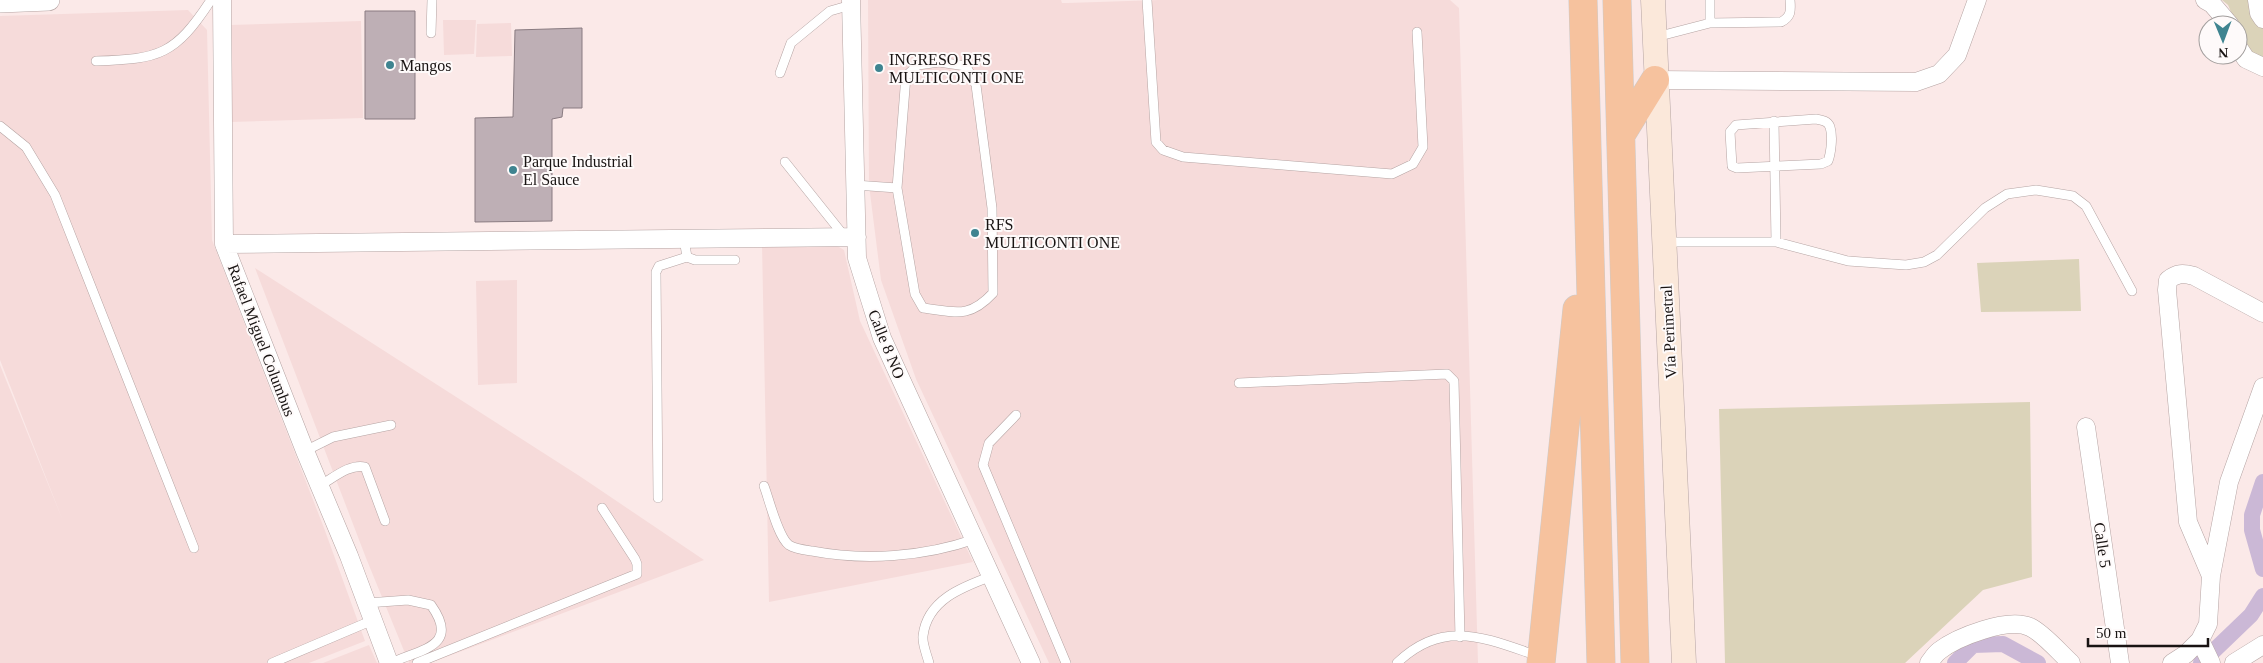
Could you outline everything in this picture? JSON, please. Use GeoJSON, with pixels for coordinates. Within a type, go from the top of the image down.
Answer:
{"type":"FeatureCollection","features":[{"type":"Feature","properties":{"kind":"highway"},"geometry":{"type":"LineString","coordinates":[[1582,0],[1601,663]]}},
{"type":"Feature","properties":{"kind":"highway"},"geometry":{"type":"LineString","coordinates":[[1617,0],[1635,660]]}},
{"type":"Feature","properties":{"kind":"highway"},"geometry":{"type":"LineString","coordinates":[[1621,135],[1655,80]]}},
{"type":"Feature","properties":{"kind":"highway"},"geometry":{"type":"LineString","coordinates":[[1541,660],[1589,196]]}},
{"type":"Feature","properties":{"kind":"main road","name":"Vía Perimetral"},"geometry":{"type":"LineString","coordinates":[[1653,0],[1653,38],[1684,663]]}},
{"type":"Feature","properties":{"kind":"street"},"geometry":{"type":"LineString","coordinates":[[0,2],[49,0]]}},
{"type":"Feature","properties":{"kind":"street","name":"Rafael Miguel Columbus"},"geometry":{"type":"LineString","coordinates":[[222,0],[224,244],[390,663]]}},
{"type":"Feature","properties":{"kind":"street"},"geometry":{"type":"LineString","coordinates":[[1655,80],[1916,82],[1939,74],[1958,55],[1977,0]]}},
{"type":"Feature","properties":{"kind":"street"},"geometry":{"type":"LineString","coordinates":[[2205,0],[2212,4],[2221,15]]}},
{"type":"Feature","properties":{"kind":"street"},"geometry":{"type":"LineString","coordinates":[[2257,0],[2259,13],[2263,19]]}},
{"type":"Feature","properties":{"kind":"street","name":"Calle 8 NO"},"geometry":{"type":"LineString","coordinates":[[851,2],[855,185],[851,237],[882,338],[1030,663]]}},
{"type":"Feature","properties":{"kind":"street"},"geometry":{"type":"LineString","coordinates":[[2248,60],[2263,67]]}},
{"type":"Feature","properties":{"kind":"street"},"geometry":{"type":"LineString","coordinates":[[224,244],[851,237]]}},
{"type":"Feature","properties":{"kind":"street"},"geometry":{"type":"LineString","coordinates":[[2211,576],[2188,522],[2167,290],[2168,280],[2174,275],[2184,273],[2194,276],[2263,313]]}},
{"type":"Feature","properties":{"kind":"street"},"geometry":{"type":"LineString","coordinates":[[2172,663],[2201,643],[2208,624],[2211,576],[2229,482],[2263,387]]}},
{"type":"Feature","properties":{"kind":"street","name":"Calle 5"},"geometry":{"type":"LineString","coordinates":[[2086,426],[2120,663]]}},
{"type":"Feature","properties":{"kind":"street"},"geometry":{"type":"LineString","coordinates":[[1929,663],[1938,651],[1963,638],[1989,629],[2012,624],[2030,627],[2071,663]]}},
{"type":"Feature","properties":{"kind":"street"},"geometry":{"type":"LineString","coordinates":[[2201,643],[2210,663]]}},
{"type":"Feature","properties":{"kind":"street"},"geometry":{"type":"LineString","coordinates":[[2234,663],[2263,645]]}},
{"type":"Feature","properties":{"kind":"lane"},"geometry":{"type":"LineString","coordinates":[[96,60],[123,60],[153,56],[172,47],[184,37],[211,0]]}},
{"type":"Feature","properties":{"kind":"lane"},"geometry":{"type":"LineString","coordinates":[[431,32],[432,0]]}},
{"type":"Feature","properties":{"kind":"lane"},"geometry":{"type":"LineString","coordinates":[[1147,0],[1156,142],[1163,150],[1183,157],[1392,174],[1414,164],[1422,147],[1417,32]]}},
{"type":"Feature","properties":{"kind":"lane"},"geometry":{"type":"LineString","coordinates":[[1710,0],[1710,23]]}},
{"type":"Feature","properties":{"kind":"lane"},"geometry":{"type":"LineString","coordinates":[[1653,38],[1710,23],[1781,22],[1788,19],[1791,12],[1790,0]]}},
{"type":"Feature","properties":{"kind":"lane"},"geometry":{"type":"LineString","coordinates":[[780,73],[791,43],[830,12],[851,2]]}},
{"type":"Feature","properties":{"kind":"lane"},"geometry":{"type":"LineString","coordinates":[[939,62],[966,66],[976,85],[992,208],[993,293],[980,307],[962,312],[923,308],[915,294],[897,188],[906,76],[918,65],[939,62]]}},
{"type":"Feature","properties":{"kind":"lane"},"geometry":{"type":"LineString","coordinates":[[1816,119],[1825,121],[1830,128],[1831,154],[1828,161],[1821,164],[1775,167],[1737,168],[1732,166],[1730,161],[1730,132],[1732,128],[1736,125],[1774,121],[1816,119]]}},
{"type":"Feature","properties":{"kind":"lane"},"geometry":{"type":"LineString","coordinates":[[1774,121],[1776,242]]}},
{"type":"Feature","properties":{"kind":"lane"},"geometry":{"type":"LineString","coordinates":[[0,126],[26,147],[55,195],[194,548]]}},
{"type":"Feature","properties":{"kind":"lane"},"geometry":{"type":"LineString","coordinates":[[785,162],[851,237]]}},
{"type":"Feature","properties":{"kind":"lane"},"geometry":{"type":"LineString","coordinates":[[855,185],[897,188]]}},
{"type":"Feature","properties":{"kind":"lane"},"geometry":{"type":"LineString","coordinates":[[1663,242],[1776,242],[1848,262],[1906,265],[1924,262],[1937,255],[1985,208],[2007,194],[2036,190],[2073,196],[2086,206],[2132,291]]}},
{"type":"Feature","properties":{"kind":"lane"},"geometry":{"type":"LineString","coordinates":[[684,239],[687,257]]}},
{"type":"Feature","properties":{"kind":"lane"},"geometry":{"type":"LineString","coordinates":[[658,498],[656,272],[660,266],[687,257],[695,260],[735,260]]}},
{"type":"Feature","properties":{"kind":"lane"},"geometry":{"type":"LineString","coordinates":[[1239,383],[1447,374],[1454,381],[1460,637]]}},
{"type":"Feature","properties":{"kind":"lane"},"geometry":{"type":"LineString","coordinates":[[1016,415],[989,443],[983,465],[1066,663]]}},
{"type":"Feature","properties":{"kind":"lane"},"geometry":{"type":"LineString","coordinates":[[305,452],[333,437],[390,425]]}},
{"type":"Feature","properties":{"kind":"lane"},"geometry":{"type":"LineString","coordinates":[[319,486],[358,465],[365,467],[385,521]]}},
{"type":"Feature","properties":{"kind":"lane"},"geometry":{"type":"LineString","coordinates":[[764,486],[781,534],[789,545],[802,549],[824,553],[883,557],[956,545],[974,538]]}},
{"type":"Feature","properties":{"kind":"lane"},"geometry":{"type":"LineString","coordinates":[[417,663],[637,574],[635,559],[602,508]]}},
{"type":"Feature","properties":{"kind":"lane"},"geometry":{"type":"LineString","coordinates":[[929,663],[922,638],[928,620],[938,603],[960,588],[992,576]]}},
{"type":"Feature","properties":{"kind":"lane"},"geometry":{"type":"LineString","coordinates":[[367,603],[408,600],[431,605],[439,617],[441,632],[438,642],[430,648],[390,663]]}},
{"type":"Feature","properties":{"kind":"lane"},"geometry":{"type":"LineString","coordinates":[[272,663],[373,620]]}},
{"type":"Feature","properties":{"kind":"lane"},"geometry":{"type":"LineString","coordinates":[[1397,663],[1409,652],[1431,639],[1477,636],[1541,660]]}},
{"type":"Feature","properties":{"kind":"shaded area"},"geometry":{"type":"Polygon","coordinates":[[[868,0],[1061,0],[1062,3],[1067,3],[1159,0],[1450,0],[1459,8],[1478,663],[1049,663],[916,379],[881,280],[869,185],[868,0]]]}},
{"type":"Feature","properties":{"kind":"shaded area"},"geometry":{"type":"Polygon","coordinates":[[[2222,0],[2263,0],[2263,59],[2250,55],[2248,50],[2248,15],[2232,15],[2228,5],[2222,0]]]}},
{"type":"Feature","properties":{"kind":"shaded area"},"geometry":{"type":"Polygon","coordinates":[[[188,10],[207,30],[212,240],[324,528],[365,641],[309,663],[0,663],[0,365],[63,521],[0,360],[0,16],[188,10]]]}},
{"type":"Feature","properties":{"kind":"shaded area"},"geometry":{"type":"Polygon","coordinates":[[[443,20],[476,20],[474,54],[444,55],[443,20]]]}},
{"type":"Feature","properties":{"kind":"shaded area"},"geometry":{"type":"Polygon","coordinates":[[[361,21],[363,118],[230,122],[230,25],[361,21]]]}},
{"type":"Feature","properties":{"kind":"shaded area"},"geometry":{"type":"Polygon","coordinates":[[[511,23],[512,56],[476,57],[477,24],[511,23]]]}},
{"type":"Feature","properties":{"kind":"shaded area"},"geometry":{"type":"Polygon","coordinates":[[[832,243],[844,250],[860,321],[973,562],[769,602],[762,244],[832,243]]]}},
{"type":"Feature","properties":{"kind":"shaded area"},"geometry":{"type":"Polygon","coordinates":[[[2079,259],[2081,311],[1981,312],[1977,263],[2079,259]]]}},
{"type":"Feature","properties":{"kind":"shaded area"},"geometry":{"type":"Polygon","coordinates":[[[255,268],[581,477],[704,560],[430,663],[409,663],[366,558],[255,268]]]}},
{"type":"Feature","properties":{"kind":"shaded area"},"geometry":{"type":"Polygon","coordinates":[[[517,280],[517,383],[478,385],[476,281],[517,280]]]}},
{"type":"Feature","properties":{"kind":"shaded area"},"geometry":{"type":"Polygon","coordinates":[[[2030,402],[2032,577],[1983,590],[1905,663],[1725,663],[1719,409],[2030,402]]]}},
{"type":"Feature","properties":{"kind":"shaded area"},"geometry":{"type":"Polygon","coordinates":[[[369,645],[377,663],[323,663],[369,645]]]}},
{"type":"Feature","properties":{"kind":"building","name":"Mangos"},"geometry":{"type":"Polygon","coordinates":[[[365,11],[415,11],[415,119],[365,119],[365,11]]]}},
{"type":"Feature","properties":{"kind":"building","name":"Parque Industrial El Sauce"},"geometry":{"type":"Polygon","coordinates":[[[582,28],[582,108],[563,108],[562,117],[552,119],[552,221],[475,222],[475,118],[513,117],[515,30],[582,28]]]}},
{"type":"Feature","properties":{"kind":"waterway"},"geometry":{"type":"LineString","coordinates":[[2263,482],[2252,515],[2252,530],[2263,569]]}},
{"type":"Feature","properties":{"kind":"waterway"},"geometry":{"type":"LineString","coordinates":[[2201,663],[2251,615],[2263,596]]}},
{"type":"Feature","properties":{"kind":"waterway"},"geometry":{"type":"LineString","coordinates":[[1955,663],[1973,645],[2003,644],[2038,663]]}},
{"type":"Feature","properties":{"kind":"place","name":"Mangos"},"geometry":{"type":"Point","coordinates":[390,65]}},
{"type":"Feature","properties":{"kind":"place","name":"INGRESO RFS MULTICONTI ONE"},"geometry":{"type":"Point","coordinates":[879,68]}},
{"type":"Feature","properties":{"kind":"place","name":"Parque Industrial El Sauce"},"geometry":{"type":"Point","coordinates":[513,170]}},
{"type":"Feature","properties":{"kind":"place","name":"RFS MULTICONTI ONE"},"geometry":{"type":"Point","coordinates":[975,233]}}]}
